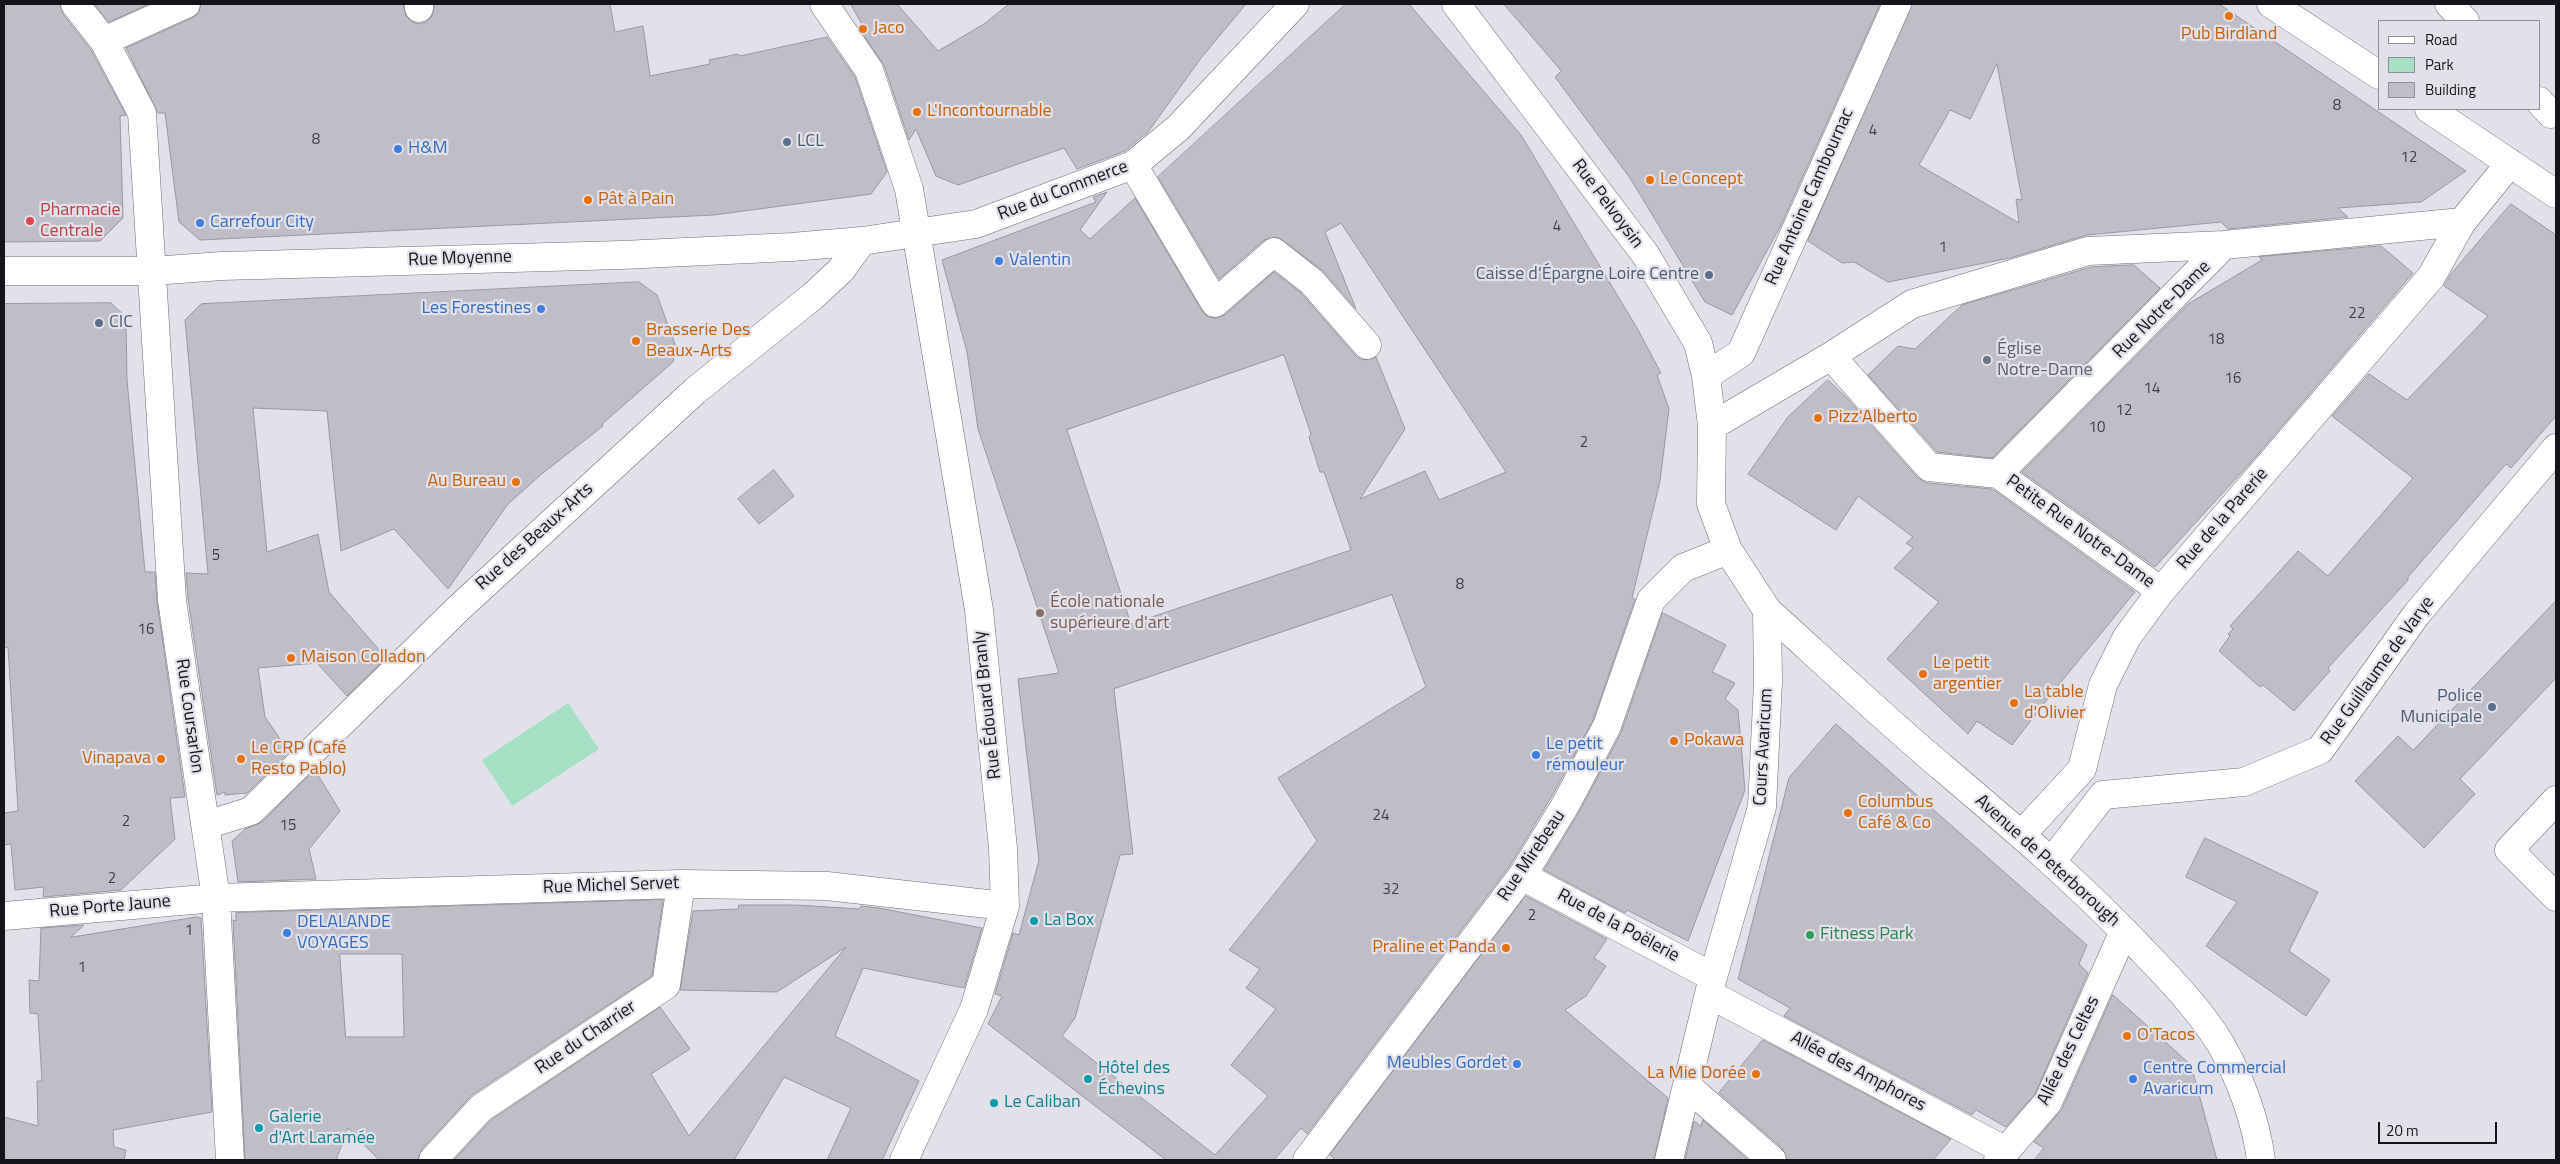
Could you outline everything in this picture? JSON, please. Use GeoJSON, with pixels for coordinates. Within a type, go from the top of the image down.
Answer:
{"type":"FeatureCollection","features":[{"type":"Feature","properties":{"kind":"street","name":"Rue Coursarlon"},"geometry":{"type":"LineString","coordinates":[[75,4],[104,41],[142,113],[172,600],[216,898],[230,1160]]}},
{"type":"Feature","properties":{"kind":"street"},"geometry":{"type":"LineString","coordinates":[[104,41],[186,4]]}},
{"type":"Feature","properties":{"kind":"street","name":"Rue Édouard Branly"},"geometry":{"type":"LineString","coordinates":[[824,4],[869,70],[909,189],[979,610],[1002,848],[1005,906],[974,1008],[904,1160]]}},
{"type":"Feature","properties":{"kind":"street","name":"Rue du Commerce"},"geometry":{"type":"LineString","coordinates":[[916,234],[976,224],[1133,165],[1178,128],[1295,4]]}},
{"type":"Feature","properties":{"kind":"street","name":"Rue Pelvoysin"},"geometry":{"type":"LineString","coordinates":[[1456,4],[1645,254],[1698,343],[1706,376],[1712,426]]}},
{"type":"Feature","properties":{"kind":"street","name":"Rue Antoine Cambournac"},"geometry":{"type":"LineString","coordinates":[[1706,376],[1741,353],[1897,4]]}},
{"type":"Feature","properties":{"kind":"street"},"geometry":{"type":"LineString","coordinates":[[2271,4],[2378,74]]}},
{"type":"Feature","properties":{"kind":"street"},"geometry":{"type":"LineString","coordinates":[[2449,4],[2464,20]]}},
{"type":"Feature","properties":{"kind":"street"},"geometry":{"type":"LineString","coordinates":[[2431,110],[2556,194]]}},
{"type":"Feature","properties":{"kind":"street"},"geometry":{"type":"LineString","coordinates":[[2462,222],[2510,163]]}},
{"type":"Feature","properties":{"kind":"street"},"geometry":{"type":"LineString","coordinates":[[1133,165],[1215,303],[1274,252],[1312,282],[1367,345]]}},
{"type":"Feature","properties":{"kind":"street","name":"Rue Notre-Dame"},"geometry":{"type":"LineString","coordinates":[[1712,426],[1831,356],[1912,304],[2088,251],[2224,246],[2462,222]]}},
{"type":"Feature","properties":{"kind":"street","name":"Rue de la Parerie"},"geometry":{"type":"LineString","coordinates":[[2021,835],[2082,769],[2103,685],[2127,637],[2161,591],[2431,277],[2462,222]]}},
{"type":"Feature","properties":{"kind":"street","name":"Rue Moyenne"},"geometry":{"type":"LineString","coordinates":[[4,272],[152,271],[222,266],[676,253],[862,242],[916,234]]}},
{"type":"Feature","properties":{"kind":"street","name":"Rue des Beaux-Arts"},"geometry":{"type":"LineString","coordinates":[[206,825],[251,811],[460,607],[696,391],[813,296],[840,270],[862,242]]}},
{"type":"Feature","properties":{"kind":"street","name":"Rue Notre-Dame"},"geometry":{"type":"LineString","coordinates":[[1998,474],[2224,246]]}},
{"type":"Feature","properties":{"kind":"street"},"geometry":{"type":"LineString","coordinates":[[1831,356],[1929,467],[1998,474]]}},
{"type":"Feature","properties":{"kind":"street"},"geometry":{"type":"LineString","coordinates":[[1712,426],[1711,504],[1728,550],[1767,610]]}},
{"type":"Feature","properties":{"kind":"street","name":"Rue Guillaume de Varye"},"geometry":{"type":"LineString","coordinates":[[2052,862],[2103,795],[2244,782],[2320,750],[2416,615],[2556,448]]}},
{"type":"Feature","properties":{"kind":"street","name":"Petite Rue Notre-Dame"},"geometry":{"type":"LineString","coordinates":[[1998,474],[2161,591]]}},
{"type":"Feature","properties":{"kind":"street","name":"Rue Mirebeau"},"geometry":{"type":"LineString","coordinates":[[1308,1160],[1522,876],[1566,804],[1607,726],[1651,600],[1683,568],[1728,550]]}},
{"type":"Feature","properties":{"kind":"street","name":"Avenue de Peterborough"},"geometry":{"type":"LineString","coordinates":[[1767,610],[1900,732],[2052,862],[2124,931],[2174,983],[2219,1042],[2235,1071],[2258,1139],[2261,1160]]}},
{"type":"Feature","properties":{"kind":"street","name":"Cours Avaricum"},"geometry":{"type":"LineString","coordinates":[[1669,1160],[1711,986],[1762,807],[1768,682],[1767,610]]}},
{"type":"Feature","properties":{"kind":"street"},"geometry":{"type":"LineString","coordinates":[[2556,800],[2509,850],[2556,897]]}},
{"type":"Feature","properties":{"kind":"street","name":"Rue de la Poëlerie"},"geometry":{"type":"LineString","coordinates":[[1522,876],[1711,986]]}},
{"type":"Feature","properties":{"kind":"street","name":"Rue Michel Servet"},"geometry":{"type":"LineString","coordinates":[[216,898],[681,884],[828,886],[1005,906]]}},
{"type":"Feature","properties":{"kind":"street","name":"Rue du Charrier"},"geometry":{"type":"LineString","coordinates":[[433,1160],[481,1108],[666,985],[681,884]]}},
{"type":"Feature","properties":{"kind":"street","name":"Rue Porte Jaune"},"geometry":{"type":"LineString","coordinates":[[4,916],[216,898]]}},
{"type":"Feature","properties":{"kind":"street","name":"Allée des Celtes"},"geometry":{"type":"LineString","coordinates":[[2002,1156],[2048,1102],[2124,931]]}},
{"type":"Feature","properties":{"kind":"street","name":"Allée des Amphores"},"geometry":{"type":"LineString","coordinates":[[1711,986],[2002,1156]]}},
{"type":"Feature","properties":{"kind":"street"},"geometry":{"type":"LineString","coordinates":[[1687,1086],[1772,1160]]}},
{"type":"Feature","properties":{"kind":"green space"},"geometry":{"type":"Polygon","coordinates":[[[568,703],[599,749],[512,806],[482,760],[568,703]]]}},
{"type":"Feature","properties":{"kind":"building"},"geometry":{"type":"Polygon","coordinates":[[[4,4],[60,4],[63,14],[91,50],[126,115],[120,116],[123,218],[100,241],[4,242],[4,4]]]}},
{"type":"Feature","properties":{"kind":"building"},"geometry":{"type":"Polygon","coordinates":[[[95,4],[149,4],[109,22],[95,4]]]}},
{"type":"Feature","properties":{"kind":"building"},"geometry":{"type":"Polygon","coordinates":[[[201,4],[403,4],[406,16],[412,22],[419,24],[426,22],[432,16],[435,4],[610,4],[615,32],[643,26],[650,76],[710,64],[709,60],[738,54],[740,56],[827,37],[855,77],[887,172],[871,194],[714,215],[200,240],[179,222],[165,113],[158,113],[126,48],[192,18],[199,13],[201,4]]]}},
{"type":"Feature","properties":{"kind":"building"},"geometry":{"type":"Polygon","coordinates":[[[851,4],[897,4],[938,51],[984,24],[1009,4],[1246,4],[1201,58],[1148,132],[1125,151],[1077,169],[1064,148],[958,185],[936,176],[916,129],[909,140],[884,65],[860,30],[864,29],[851,4]]]}},
{"type":"Feature","properties":{"kind":"building"},"geometry":{"type":"Polygon","coordinates":[[[1346,4],[1409,4],[1521,135],[1637,328],[1661,373],[1657,375],[1669,409],[1660,481],[1632,598],[1635,599],[1593,720],[1552,796],[1509,867],[1307,1134],[1301,1128],[1274,1160],[1166,1160],[988,1024],[1002,996],[995,994],[1013,933],[1019,935],[1039,860],[1018,679],[1059,673],[978,429],[967,352],[942,260],[1096,202],[1093,197],[1107,192],[1080,230],[1090,239],[1135,198],[1202,311],[1208,317],[1216,318],[1225,315],[1274,272],[1301,293],[1356,356],[1362,360],[1376,357],[1405,429],[1360,499],[1425,471],[1439,500],[1506,472],[1341,223],[1325,232],[1356,309],[1322,270],[1278,237],[1264,240],[1219,279],[1158,177],[1346,4]],[[1284,355],[1067,430],[1131,624],[1351,550],[1324,472],[1320,472],[1309,437],[1311,434],[1284,355]],[[1392,595],[1114,689],[1133,854],[1120,855],[1075,1018],[1062,1036],[1215,1155],[1268,1096],[1231,1065],[1276,1009],[1246,988],[1260,969],[1229,950],[1317,841],[1278,778],[1426,687],[1392,595]]]}},
{"type":"Feature","properties":{"kind":"building"},"geometry":{"type":"Polygon","coordinates":[[[1504,4],[1880,4],[1781,225],[1732,315],[1705,302],[1630,178],[1555,77],[1561,71],[1504,4]]]}},
{"type":"Feature","properties":{"kind":"building"},"geometry":{"type":"Polygon","coordinates":[[[1912,4],[2219,4],[2466,171],[2421,202],[2338,208],[2348,217],[2228,229],[2221,222],[2087,235],[2010,258],[1888,282],[1854,262],[1842,263],[1808,241],[1912,4]],[[1997,64],[1970,119],[1950,110],[1919,165],[2019,223],[2016,199],[2022,200],[1997,64]]]}},
{"type":"Feature","properties":{"kind":"building"},"geometry":{"type":"Polygon","coordinates":[[[2511,204],[2556,235],[2556,416],[2511,468],[2506,464],[2408,577],[2408,580],[2328,668],[2330,671],[2294,711],[2263,685],[2260,687],[2219,651],[2230,636],[2228,634],[2233,629],[2230,626],[2298,551],[2328,576],[2413,478],[2332,416],[2369,374],[2407,400],[2488,316],[2444,286],[2451,274],[2511,204]]]}},
{"type":"Feature","properties":{"kind":"building"},"geometry":{"type":"Polygon","coordinates":[[[2381,246],[2413,273],[2253,460],[2155,567],[2022,472],[2188,304],[2262,260],[2259,257],[2381,246]]]}},
{"type":"Feature","properties":{"kind":"building","name":"Église Notre-Dame"},"geometry":{"type":"Polygon","coordinates":[[[2134,265],[2160,288],[1992,458],[1937,452],[1868,375],[1898,346],[1915,349],[1962,305],[2091,267],[2134,265]]]}},
{"type":"Feature","properties":{"kind":"building"},"geometry":{"type":"Polygon","coordinates":[[[639,282],[657,295],[676,347],[673,362],[602,424],[603,426],[543,473],[508,504],[448,589],[394,529],[341,551],[327,411],[253,408],[267,552],[318,534],[329,592],[386,658],[347,696],[317,663],[258,668],[265,717],[289,752],[247,793],[225,795],[225,792],[217,795],[186,573],[208,574],[185,320],[201,304],[639,282]]]}},
{"type":"Feature","properties":{"kind":"building"},"geometry":{"type":"Polygon","coordinates":[[[111,303],[126,317],[127,380],[145,572],[155,572],[157,602],[185,797],[170,798],[175,839],[121,890],[43,897],[44,887],[15,890],[11,844],[4,845],[4,813],[18,811],[8,647],[4,648],[4,304],[111,303]]]}},
{"type":"Feature","properties":{"kind":"building"},"geometry":{"type":"Polygon","coordinates":[[[1828,380],[1846,397],[1918,478],[1927,483],[1992,489],[2135,592],[2012,745],[1977,721],[1968,734],[1887,659],[1939,602],[1894,568],[1913,548],[1906,543],[1913,537],[1858,496],[1836,530],[1748,474],[1788,417],[1828,380]]]}},
{"type":"Feature","properties":{"kind":"building"},"geometry":{"type":"Polygon","coordinates":[[[774,470],[794,496],[759,524],[738,499],[774,470]]]}},
{"type":"Feature","properties":{"kind":"building","name":"Police Municipale"},"geometry":{"type":"Polygon","coordinates":[[[2556,601],[2556,678],[2460,779],[2475,794],[2424,848],[2355,781],[2398,736],[2413,750],[2556,601]]]}},
{"type":"Feature","properties":{"kind":"building"},"geometry":{"type":"Polygon","coordinates":[[[1663,613],[1726,645],[1712,672],[1735,683],[1725,699],[1738,710],[1745,790],[1688,941],[1627,910],[1625,913],[1544,870],[1579,812],[1621,733],[1663,613]]]}},
{"type":"Feature","properties":{"kind":"building"},"geometry":{"type":"Polygon","coordinates":[[[1836,724],[2087,945],[2079,964],[2088,973],[2035,1094],[2006,1127],[1976,1110],[1972,1115],[1784,1016],[1790,1008],[1738,979],[1789,778],[1836,724]]]}},
{"type":"Feature","properties":{"kind":"building"},"geometry":{"type":"Polygon","coordinates":[[[315,770],[340,811],[309,849],[316,879],[238,882],[232,841],[245,829],[262,822],[315,770]]]}},
{"type":"Feature","properties":{"kind":"building"},"geometry":{"type":"Polygon","coordinates":[[[2205,838],[2318,892],[2289,951],[2330,980],[2306,1016],[2206,946],[2237,902],[2186,877],[2205,838]]]}},
{"type":"Feature","properties":{"kind":"building"},"geometry":{"type":"Polygon","coordinates":[[[1526,896],[1607,939],[1594,958],[1606,966],[1586,996],[1565,1010],[1668,1098],[1654,1160],[1336,1160],[1330,1155],[1526,896]]]}},
{"type":"Feature","properties":{"kind":"building"},"geometry":{"type":"Polygon","coordinates":[[[663,900],[652,976],[472,1095],[422,1149],[418,1160],[379,1160],[348,1128],[336,1160],[245,1160],[233,920],[236,921],[236,913],[663,900]],[[340,954],[346,1037],[404,1037],[402,954],[340,954]]]}},
{"type":"Feature","properties":{"kind":"building"},"geometry":{"type":"Polygon","coordinates":[[[739,905],[796,905],[859,909],[861,906],[982,928],[964,988],[863,968],[835,1036],[919,1081],[882,1160],[827,1160],[851,1108],[784,1077],[734,1160],[454,1160],[491,1120],[660,1007],[690,1049],[651,1074],[689,1136],[846,947],[777,992],[680,990],[693,911],[738,909],[739,905]]]}},
{"type":"Feature","properties":{"kind":"building"},"geometry":{"type":"Polygon","coordinates":[[[197,917],[201,918],[212,1112],[113,1130],[114,1147],[126,1150],[124,1160],[4,1160],[4,1117],[38,1126],[37,1081],[42,1081],[38,1014],[30,1013],[29,980],[39,981],[41,928],[84,925],[71,937],[197,917]]]}},
{"type":"Feature","properties":{"kind":"building","name":"Centre Commercial Avaricum"},"geometry":{"type":"Polygon","coordinates":[[[2113,995],[2191,1065],[2217,1160],[2034,1160],[2044,1148],[2034,1142],[2062,1109],[2113,995]]]}},
{"type":"Feature","properties":{"kind":"building"},"geometry":{"type":"Polygon","coordinates":[[[1763,1040],[1951,1139],[1933,1160],[1787,1160],[1782,1148],[1719,1093],[1763,1040]]]}},
{"type":"Feature","properties":{"kind":"building"},"geometry":{"type":"Polygon","coordinates":[[[1703,1120],[1748,1160],[1685,1160],[1694,1121],[1701,1126],[1703,1120]]]}},
{"type":"Feature","properties":{"kind":"place","name":"Pub Birdland"},"geometry":{"type":"Point","coordinates":[2229,16]}},
{"type":"Feature","properties":{"kind":"place","name":"Jaco"},"geometry":{"type":"Point","coordinates":[863,29]}},
{"type":"Feature","properties":{"kind":"place","name":"L'Incontournable"},"geometry":{"type":"Point","coordinates":[917,112]}},
{"type":"Feature","properties":{"kind":"place","name":"LCL"},"geometry":{"type":"Point","coordinates":[787,142]}},
{"type":"Feature","properties":{"kind":"place","name":"H&M"},"geometry":{"type":"Point","coordinates":[398,149]}},
{"type":"Feature","properties":{"kind":"place","name":"Le Concept"},"geometry":{"type":"Point","coordinates":[1650,180]}},
{"type":"Feature","properties":{"kind":"place","name":"Pât à Pain"},"geometry":{"type":"Point","coordinates":[588,200]}},
{"type":"Feature","properties":{"kind":"place","name":"Pharmacie Centrale"},"geometry":{"type":"Point","coordinates":[30,221]}},
{"type":"Feature","properties":{"kind":"place","name":"Carrefour City"},"geometry":{"type":"Point","coordinates":[200,223]}},
{"type":"Feature","properties":{"kind":"place","name":"Valentin"},"geometry":{"type":"Point","coordinates":[999,261]}},
{"type":"Feature","properties":{"kind":"place","name":"Caisse d'Épargne Loire Centre"},"geometry":{"type":"Point","coordinates":[1709,275]}},
{"type":"Feature","properties":{"kind":"place","name":"Les Forestines"},"geometry":{"type":"Point","coordinates":[541,309]}},
{"type":"Feature","properties":{"kind":"place","name":"CIC"},"geometry":{"type":"Point","coordinates":[99,323]}},
{"type":"Feature","properties":{"kind":"place","name":"Brasserie Des Beaux-Arts"},"geometry":{"type":"Point","coordinates":[636,341]}},
{"type":"Feature","properties":{"kind":"place","name":"Église Notre-Dame"},"geometry":{"type":"Point","coordinates":[1987,360]}},
{"type":"Feature","properties":{"kind":"place","name":"Pizz'Alberto"},"geometry":{"type":"Point","coordinates":[1818,418]}},
{"type":"Feature","properties":{"kind":"place","name":"Au Bureau"},"geometry":{"type":"Point","coordinates":[516,482]}},
{"type":"Feature","properties":{"kind":"place","name":"École nationale supérieure d'art"},"geometry":{"type":"Point","coordinates":[1040,613]}},
{"type":"Feature","properties":{"kind":"place","name":"Maison Colladon"},"geometry":{"type":"Point","coordinates":[291,658]}},
{"type":"Feature","properties":{"kind":"place","name":"Le petit argentier"},"geometry":{"type":"Point","coordinates":[1923,674]}},
{"type":"Feature","properties":{"kind":"place","name":"La table d'Olivier"},"geometry":{"type":"Point","coordinates":[2014,703]}},
{"type":"Feature","properties":{"kind":"place","name":"Police Municipale"},"geometry":{"type":"Point","coordinates":[2492,707]}},
{"type":"Feature","properties":{"kind":"place","name":"Pokawa"},"geometry":{"type":"Point","coordinates":[1674,741]}},
{"type":"Feature","properties":{"kind":"place","name":"Le petit rémouleur"},"geometry":{"type":"Point","coordinates":[1536,755]}},
{"type":"Feature","properties":{"kind":"place","name":"Vinapava"},"geometry":{"type":"Point","coordinates":[161,759]}},
{"type":"Feature","properties":{"kind":"place","name":"Le CRP (Café Resto Pablo)"},"geometry":{"type":"Point","coordinates":[241,759]}},
{"type":"Feature","properties":{"kind":"place","name":"Columbus Café & Co"},"geometry":{"type":"Point","coordinates":[1848,813]}},
{"type":"Feature","properties":{"kind":"place","name":"La Box"},"geometry":{"type":"Point","coordinates":[1034,921]}},
{"type":"Feature","properties":{"kind":"place","name":"DELALANDE VOYAGES"},"geometry":{"type":"Point","coordinates":[287,933]}},
{"type":"Feature","properties":{"kind":"place","name":"Fitness Park"},"geometry":{"type":"Point","coordinates":[1810,935]}},
{"type":"Feature","properties":{"kind":"place","name":"Praline et Panda"},"geometry":{"type":"Point","coordinates":[1506,948]}},
{"type":"Feature","properties":{"kind":"place","name":"O'Tacos"},"geometry":{"type":"Point","coordinates":[2127,1036]}},
{"type":"Feature","properties":{"kind":"place","name":"Meubles Gordet"},"geometry":{"type":"Point","coordinates":[1517,1064]}},
{"type":"Feature","properties":{"kind":"place","name":"La Mie Dorée"},"geometry":{"type":"Point","coordinates":[1756,1074]}},
{"type":"Feature","properties":{"kind":"place","name":"Hôtel des Échevins"},"geometry":{"type":"Point","coordinates":[1088,1079]}},
{"type":"Feature","properties":{"kind":"place","name":"Centre Commercial Avaricum"},"geometry":{"type":"Point","coordinates":[2133,1079]}},
{"type":"Feature","properties":{"kind":"place","name":"Le Caliban"},"geometry":{"type":"Point","coordinates":[994,1103]}},
{"type":"Feature","properties":{"kind":"place","name":"Galerie d'Art Laramée"},"geometry":{"type":"Point","coordinates":[259,1128]}}]}
